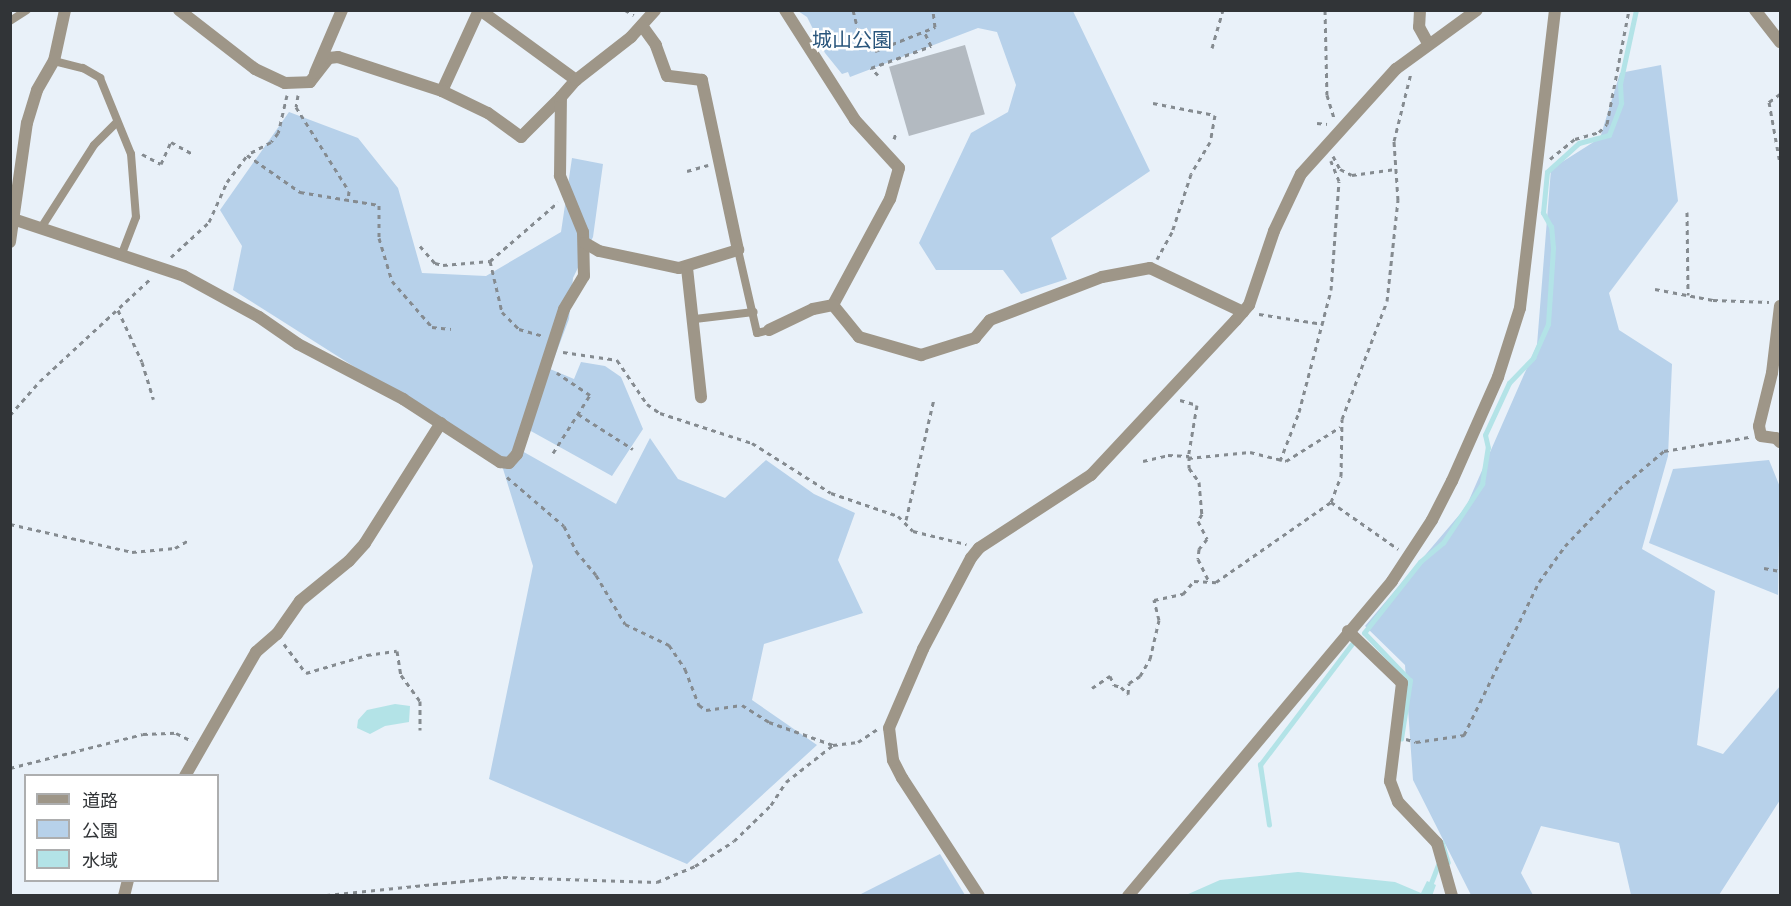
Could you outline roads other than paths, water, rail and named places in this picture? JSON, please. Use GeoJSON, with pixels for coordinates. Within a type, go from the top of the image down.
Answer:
{"type":"FeatureCollection","features":[{"type":"Feature","properties":{"kind":"street"},"geometry":{"type":"LineString","coordinates":[[10,242],[31,107],[54,61],[65,10]]}},
{"type":"Feature","properties":{"kind":"street"},"geometry":{"type":"LineString","coordinates":[[179,10],[255,69],[295,84],[310,82],[342,10]]}},
{"type":"Feature","properties":{"kind":"street"},"geometry":{"type":"LineString","coordinates":[[442,91],[479,10],[576,80]]}},
{"type":"Feature","properties":{"kind":"street"},"geometry":{"type":"LineString","coordinates":[[314,74],[329,58],[345,58],[442,91],[488,113],[521,137],[576,80],[642,26],[655,10]]}},
{"type":"Feature","properties":{"kind":"street"},"geometry":{"type":"LineString","coordinates":[[786,10],[855,120],[899,168],[890,199],[833,305]]}},
{"type":"Feature","properties":{"kind":"street"},"geometry":{"type":"LineString","coordinates":[[1420,10],[1419,27],[1428,43]]}},
{"type":"Feature","properties":{"kind":"street"},"geometry":{"type":"LineString","coordinates":[[980,896],[902,778],[893,760],[890,725],[923,649],[979,548],[1092,475],[1168,394],[1245,310],[1274,231],[1301,174],[1406,60],[1477,10]]}},
{"type":"Feature","properties":{"kind":"street"},"geometry":{"type":"LineString","coordinates":[[1128,896],[1410,556],[1452,481],[1511,340],[1520,308],[1555,10]]}},
{"type":"Feature","properties":{"kind":"street"},"geometry":{"type":"LineString","coordinates":[[1755,10],[1780,42]]}},
{"type":"Feature","properties":{"kind":"street"},"geometry":{"type":"LineString","coordinates":[[585,243],[599,251],[662,267],[687,268],[738,250],[717,162],[702,80],[667,76],[656,45],[642,26]]}},
{"type":"Feature","properties":{"kind":"street"},"geometry":{"type":"LineString","coordinates":[[12,218],[161,268],[259,316],[274,330],[441,423],[500,462],[512,461],[564,309],[584,276],[585,243],[558,155],[561,97]]}},
{"type":"Feature","properties":{"kind":"street"},"geometry":{"type":"LineString","coordinates":[[687,268],[695,319],[701,397]]}},
{"type":"Feature","properties":{"kind":"street"},"geometry":{"type":"LineString","coordinates":[[833,305],[859,337],[921,355],[975,338],[990,320],[1119,272],[1150,268],[1245,310]]}},
{"type":"Feature","properties":{"kind":"street"},"geometry":{"type":"LineString","coordinates":[[1780,304],[1772,373],[1761,418],[1761,436],[1776,438],[1780,442]]}},
{"type":"Feature","properties":{"kind":"street"},"geometry":{"type":"LineString","coordinates":[[769,330],[813,309],[833,305]]}},
{"type":"Feature","properties":{"kind":"street"},"geometry":{"type":"LineString","coordinates":[[186,774],[243,670],[256,652],[277,634],[300,601],[350,561],[441,423]]}},
{"type":"Feature","properties":{"kind":"street"},"geometry":{"type":"LineString","coordinates":[[1348,631],[1402,683],[1390,781],[1398,802],[1437,843],[1452,896]]}},
{"type":"Feature","properties":{"kind":"lane"},"geometry":{"type":"LineString","coordinates":[[10,21],[27,10]]}},
{"type":"Feature","properties":{"kind":"lane"},"geometry":{"type":"LineString","coordinates":[[54,61],[82,68],[100,78],[116,123],[130,150],[136,217],[121,256]]}},
{"type":"Feature","properties":{"kind":"lane"},"geometry":{"type":"LineString","coordinates":[[41,228],[94,145],[116,123]]}},
{"type":"Feature","properties":{"kind":"lane"},"geometry":{"type":"LineString","coordinates":[[738,250],[742,280],[754,312],[758,333],[769,330]]}},
{"type":"Feature","properties":{"kind":"lane"},"geometry":{"type":"LineString","coordinates":[[695,319],[754,312]]}},
{"type":"Feature","properties":{"kind":"water"},"geometry":{"type":"Polygon","coordinates":[[[395,704],[410,706],[409,722],[385,726],[370,734],[357,728],[358,720],[367,710],[395,704]]]}},
{"type":"Feature","properties":{"kind":"water"},"geometry":{"type":"Polygon","coordinates":[[[1298,872],[1395,882],[1421,893],[1427,881],[1436,885],[1432,896],[1186,895],[1220,880],[1298,872]]]}},
{"type":"Feature","properties":{"kind":"waterway"},"geometry":{"type":"LineString","coordinates":[[1401,739],[1410,681],[1364,633],[1420,562],[1443,543],[1482,484],[1488,448],[1485,435],[1509,383],[1533,358],[1548,324],[1553,248],[1551,227],[1543,213],[1547,172],[1579,143],[1609,135],[1621,103],[1620,84],[1636,10]]}},
{"type":"Feature","properties":{"kind":"waterway"},"geometry":{"type":"LineString","coordinates":[[1269,825],[1260,765],[1351,645]]}},
{"type":"Feature","properties":{"kind":"waterway"},"geometry":{"type":"LineString","coordinates":[[1442,842],[1448,862]]}},
{"type":"Feature","properties":{"kind":"waterway"},"geometry":{"type":"LineString","coordinates":[[1426,896],[1438,865]]}},
{"type":"Feature","properties":{"kind":"park label","name":"城山公園"},"geometry":{"type":"Point","coordinates":[852,40]}}]}
